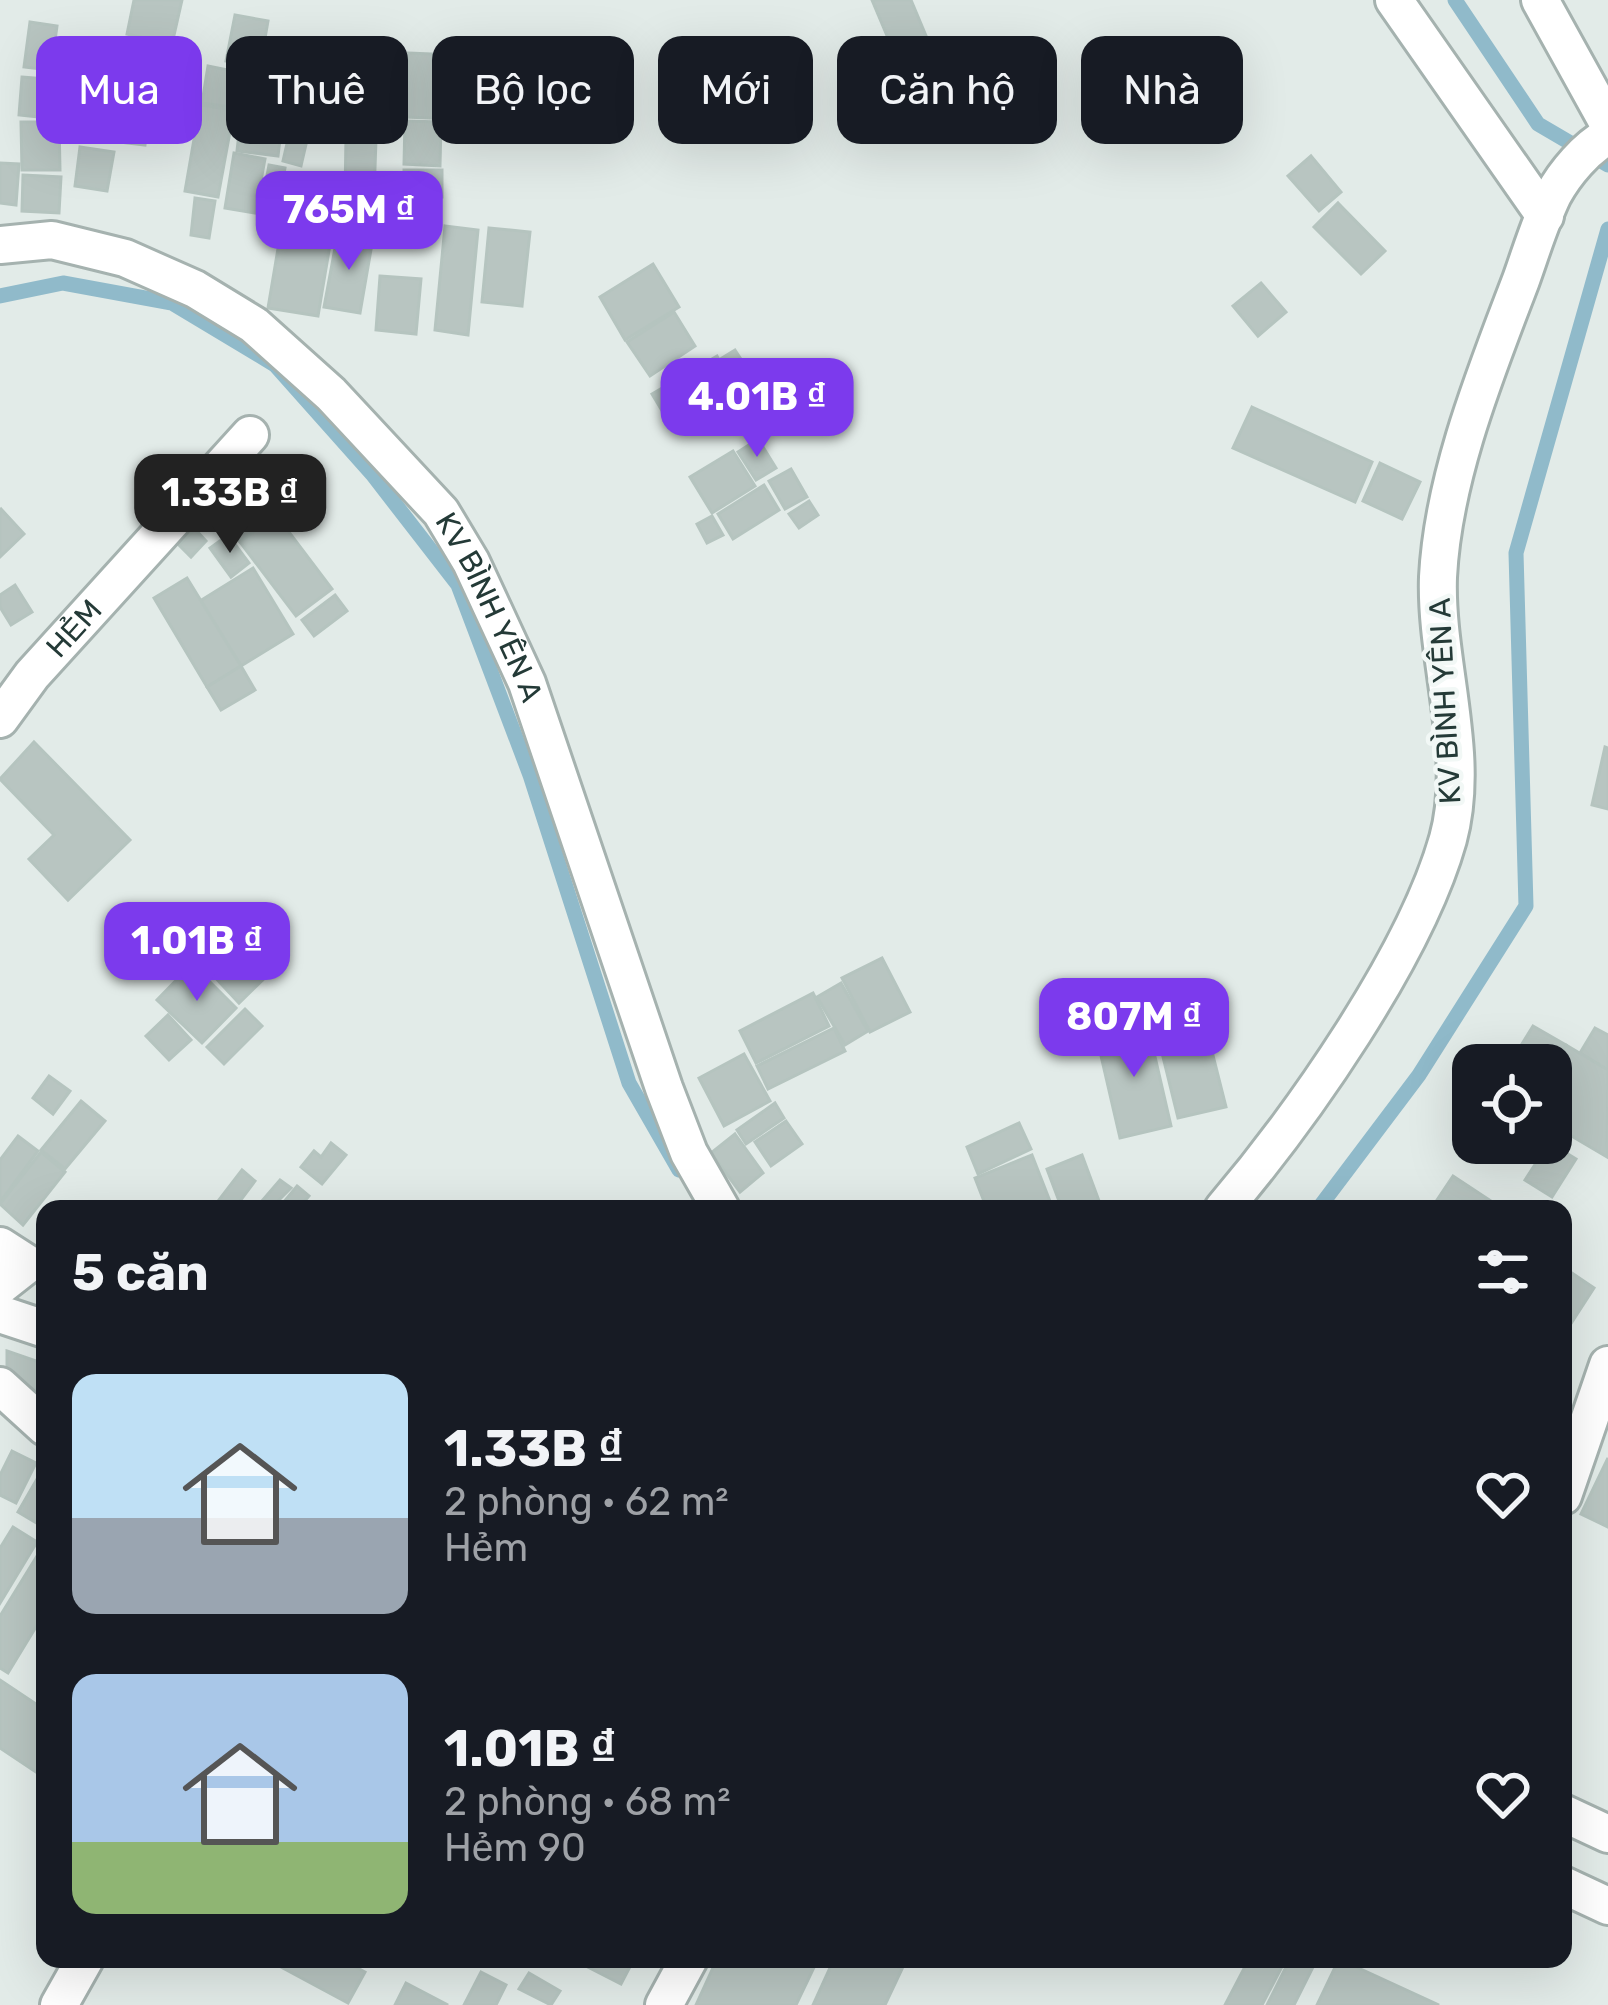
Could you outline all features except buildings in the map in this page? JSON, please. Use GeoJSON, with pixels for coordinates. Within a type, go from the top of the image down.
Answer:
{"type":"FeatureCollection","features":[{"type":"Feature","properties":{"kind":"street"},"geometry":{"type":"LineString","coordinates":[[1394,0],[1550,205]]}},
{"type":"Feature","properties":{"kind":"street","name":"KV BÌNH YÊN A"},"geometry":{"type":"LineString","coordinates":[[1230,1200],[1261,1164],[1372,998],[1439,865],[1450,833],[1453,781],[1438,574],[1449,503],[1496,347],[1550,205],[1605,133],[1540,0]]}},
{"type":"Feature","properties":{"kind":"street","name":"KV BÌNH YÊN A"},"geometry":{"type":"LineString","coordinates":[[0,245],[52,240],[124,257],[195,289],[254,325],[331,394],[441,512],[471,562],[527,683],[664,1088],[689,1153],[716,1200]]}},
{"type":"Feature","properties":{"kind":"street","name":"HẺM"},"geometry":{"type":"LineString","coordinates":[[0,719],[32,675],[250,435]]}},
{"type":"Feature","properties":{"kind":"street"},"geometry":{"type":"LineString","coordinates":[[0,1314],[36,1327]]}},
{"type":"Feature","properties":{"kind":"street"},"geometry":{"type":"LineString","coordinates":[[1572,1470],[1608,1364]]}},
{"type":"Feature","properties":{"kind":"street"},"geometry":{"type":"LineString","coordinates":[[0,1386],[36,1419]]}},
{"type":"Feature","properties":{"kind":"street"},"geometry":{"type":"LineString","coordinates":[[1572,1817],[1608,1834]]}},
{"type":"Feature","properties":{"kind":"street"},"geometry":{"type":"LineString","coordinates":[[1572,1889],[1608,1906]]}},
{"type":"Feature","properties":{"kind":"street"},"geometry":{"type":"LineString","coordinates":[[59,2005],[80,1968]]}},
{"type":"Feature","properties":{"kind":"street"},"geometry":{"type":"LineString","coordinates":[[664,2005],[684,1968]]}},
{"type":"Feature","properties":{"kind":"waterway"},"geometry":{"type":"LineString","coordinates":[[1455,0],[1538,124],[1608,165]]}},
{"type":"Feature","properties":{"kind":"waterway"},"geometry":{"type":"LineString","coordinates":[[1325,1200],[1419,1075],[1526,906],[1516,553],[1608,229]]}},
{"type":"Feature","properties":{"kind":"waterway"},"geometry":{"type":"LineString","coordinates":[[0,296],[63,283],[172,303],[275,365],[372,474],[458,585],[530,775],[629,1083],[679,1170]]}}]}
